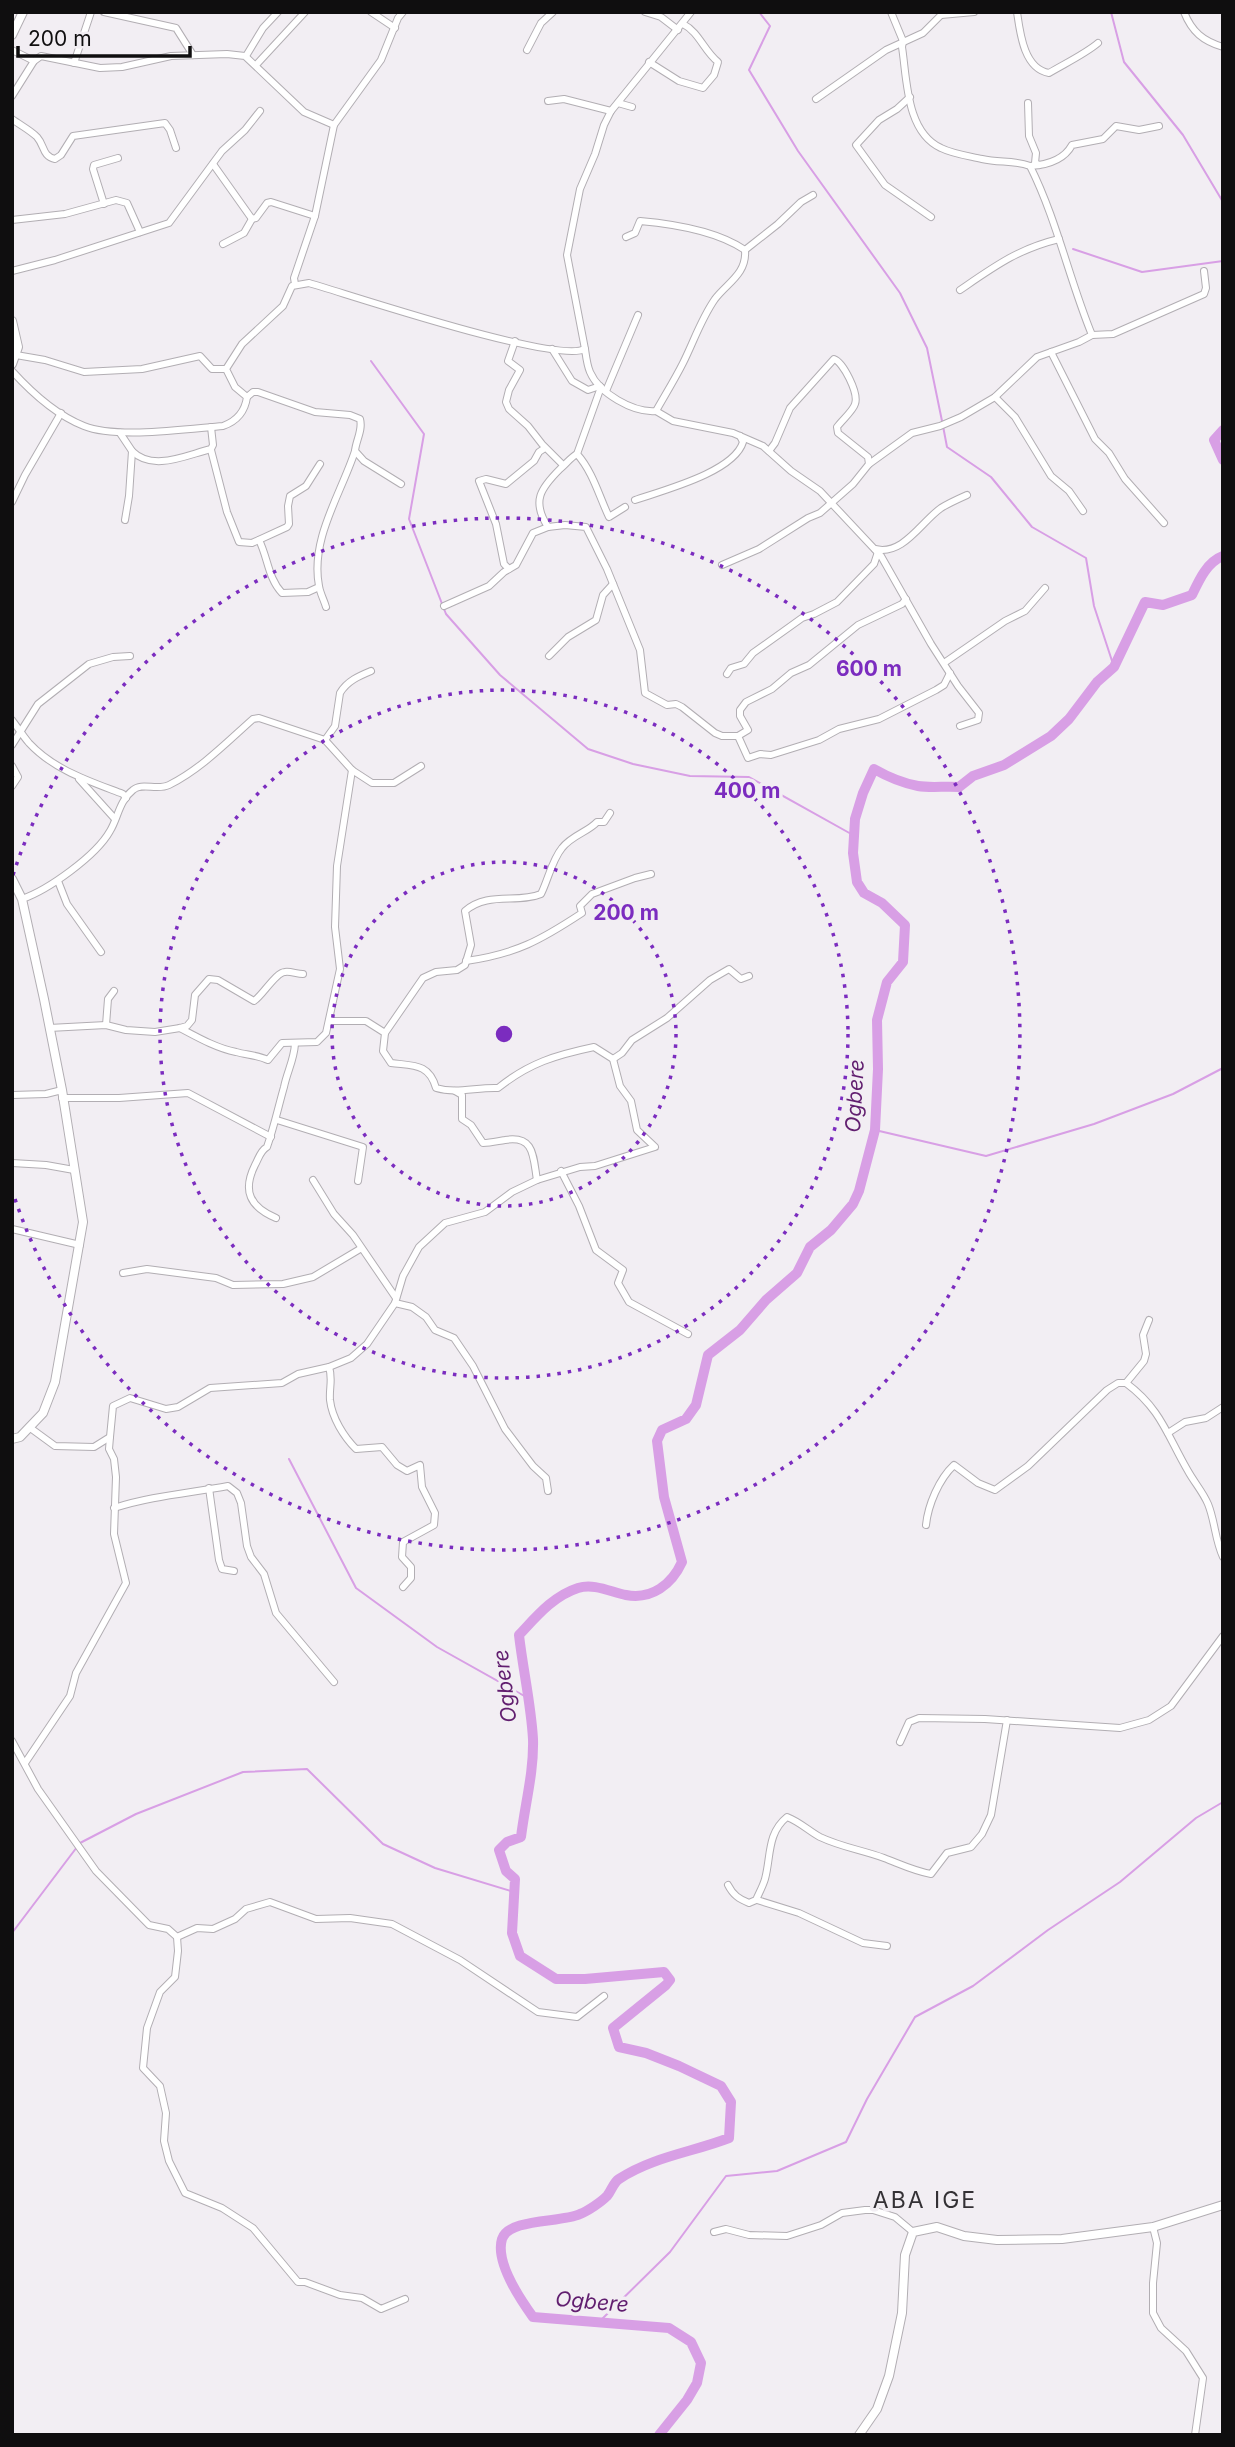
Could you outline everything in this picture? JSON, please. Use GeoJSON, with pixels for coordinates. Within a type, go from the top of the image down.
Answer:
{"type":"FeatureCollection","features":[{"type":"Feature","properties":{"kind":"street"},"geometry":{"type":"LineString","coordinates":[[12,35],[23,12]]}},
{"type":"Feature","properties":{"kind":"street"},"geometry":{"type":"LineString","coordinates":[[74,64],[91,12]]}},
{"type":"Feature","properties":{"kind":"street"},"geometry":{"type":"LineString","coordinates":[[104,12],[176,28],[193,55]]}},
{"type":"Feature","properties":{"kind":"street"},"geometry":{"type":"LineString","coordinates":[[246,56],[263,28],[278,12]]}},
{"type":"Feature","properties":{"kind":"street"},"geometry":{"type":"LineString","coordinates":[[256,65],[304,12]]}},
{"type":"Feature","properties":{"kind":"street"},"geometry":{"type":"LineString","coordinates":[[371,12],[394,28]]}},
{"type":"Feature","properties":{"kind":"street"},"geometry":{"type":"LineString","coordinates":[[295,284],[294,278],[315,216],[334,125],[381,60],[394,28],[404,12]]}},
{"type":"Feature","properties":{"kind":"street"},"geometry":{"type":"LineString","coordinates":[[527,50],[541,23],[554,12]]}},
{"type":"Feature","properties":{"kind":"street"},"geometry":{"type":"LineString","coordinates":[[645,12],[690,28],[718,62],[714,75],[703,88],[679,81],[649,62]]}},
{"type":"Feature","properties":{"kind":"street"},"geometry":{"type":"LineString","coordinates":[[691,12],[611,111],[580,189],[567,255],[591,373],[602,388],[640,409],[656,411],[664,418],[684,425],[713,428],[755,442],[820,491],[876,551],[950,673],[979,713],[978,720],[960,726]]}},
{"type":"Feature","properties":{"kind":"street"},"geometry":{"type":"LineString","coordinates":[[891,12],[903,41],[916,121],[926,138],[940,148],[986,160],[1041,166],[1068,152],[1072,145],[1103,139],[1115,126],[1139,130],[1159,126]]}},
{"type":"Feature","properties":{"kind":"street"},"geometry":{"type":"LineString","coordinates":[[816,99],[863,65],[903,41],[923,33],[943,14],[974,12]]}},
{"type":"Feature","properties":{"kind":"street"},"geometry":{"type":"LineString","coordinates":[[1017,12],[1020,35],[1039,72],[1049,73],[1070,59],[1087,53],[1098,43]]}},
{"type":"Feature","properties":{"kind":"street"},"geometry":{"type":"LineString","coordinates":[[1184,12],[1203,39],[1223,47]]}},
{"type":"Feature","properties":{"kind":"street"},"geometry":{"type":"LineString","coordinates":[[12,50],[34,61]]}},
{"type":"Feature","properties":{"kind":"street"},"geometry":{"type":"LineString","coordinates":[[12,96],[34,61],[41,56],[100,68],[122,67],[171,56],[246,56],[304,112],[334,125]]}},
{"type":"Feature","properties":{"kind":"street"},"geometry":{"type":"LineString","coordinates":[[910,97],[879,120],[856,145],[885,185],[931,218]]}},
{"type":"Feature","properties":{"kind":"street"},"geometry":{"type":"LineString","coordinates":[[548,101],[564,99],[611,111]]}},
{"type":"Feature","properties":{"kind":"street"},"geometry":{"type":"LineString","coordinates":[[618,103],[632,107]]}},
{"type":"Feature","properties":{"kind":"street"},"geometry":{"type":"LineString","coordinates":[[1028,103],[1029,136],[1036,153],[1035,163],[1041,166]]}},
{"type":"Feature","properties":{"kind":"street"},"geometry":{"type":"LineString","coordinates":[[12,271],[169,223],[213,164],[260,111]]}},
{"type":"Feature","properties":{"kind":"street"},"geometry":{"type":"LineString","coordinates":[[12,119],[39,139],[48,157],[55,159],[61,155],[73,136],[165,123],[176,148]]}},
{"type":"Feature","properties":{"kind":"street"},"geometry":{"type":"LineString","coordinates":[[104,204],[94,165],[118,158]]}},
{"type":"Feature","properties":{"kind":"street"},"geometry":{"type":"LineString","coordinates":[[213,164],[252,219]]}},
{"type":"Feature","properties":{"kind":"street"},"geometry":{"type":"LineString","coordinates":[[1030,166],[1092,335]]}},
{"type":"Feature","properties":{"kind":"street"},"geometry":{"type":"LineString","coordinates":[[745,250],[801,202],[813,195]]}},
{"type":"Feature","properties":{"kind":"street"},"geometry":{"type":"LineString","coordinates":[[12,220],[65,214],[116,200],[127,203],[139,232]]}},
{"type":"Feature","properties":{"kind":"street"},"geometry":{"type":"LineString","coordinates":[[223,244],[244,233],[267,202],[315,216]]}},
{"type":"Feature","properties":{"kind":"street"},"geometry":{"type":"LineString","coordinates":[[626,237],[635,233],[640,221],[660,222],[733,242],[745,250],[746,255],[736,279],[717,296],[707,312],[684,362],[656,411]]}},
{"type":"Feature","properties":{"kind":"street"},"geometry":{"type":"LineString","coordinates":[[960,290],[1030,246],[1059,239]]}},
{"type":"Feature","properties":{"kind":"street"},"geometry":{"type":"LineString","coordinates":[[722,565],[759,549],[782,532],[820,513],[853,484],[869,464],[912,433],[943,425],[995,397],[1028,364],[1092,335],[1114,334],[1160,312],[1196,300],[1204,295],[1206,288],[1204,271]]}},
{"type":"Feature","properties":{"kind":"street"},"geometry":{"type":"LineString","coordinates":[[226,369],[242,344],[282,306],[292,286],[309,283],[462,330],[552,349],[580,352],[585,349]]}},
{"type":"Feature","properties":{"kind":"street"},"geometry":{"type":"LineString","coordinates":[[548,527],[540,516],[541,493],[551,476],[569,458],[577,454],[602,388],[638,315]]}},
{"type":"Feature","properties":{"kind":"street"},"geometry":{"type":"LineString","coordinates":[[12,321],[18,347],[14,359],[46,360],[84,372],[142,369],[200,356],[212,369],[226,369]]}},
{"type":"Feature","properties":{"kind":"street"},"geometry":{"type":"LineString","coordinates":[[515,341],[508,361],[520,370],[506,401],[509,408],[563,465]]}},
{"type":"Feature","properties":{"kind":"street"},"geometry":{"type":"LineString","coordinates":[[552,349],[575,384],[588,390],[602,388]]}},
{"type":"Feature","properties":{"kind":"street"},"geometry":{"type":"LineString","coordinates":[[1051,352],[1096,439],[1109,453],[1125,479],[1164,523]]}},
{"type":"Feature","properties":{"kind":"street"},"geometry":{"type":"LineString","coordinates":[[769,451],[790,408],[815,382],[828,363],[836,359],[846,371],[856,397],[855,404],[837,427],[838,433],[868,457],[869,464]]}},
{"type":"Feature","properties":{"kind":"street"},"geometry":{"type":"LineString","coordinates":[[226,369],[235,387],[247,397]]}},
{"type":"Feature","properties":{"kind":"street"},"geometry":{"type":"LineString","coordinates":[[12,371],[38,399],[61,413],[84,426],[120,433],[233,423],[246,408],[247,397],[253,392],[314,412],[350,415],[360,419],[361,432],[355,451],[324,529],[319,558],[319,587],[326,607]]}},
{"type":"Feature","properties":{"kind":"street"},"geometry":{"type":"LineString","coordinates":[[995,397],[1015,417],[1051,476],[1069,491],[1083,511]]}},
{"type":"Feature","properties":{"kind":"street"},"geometry":{"type":"LineString","coordinates":[[12,502],[61,413]]}},
{"type":"Feature","properties":{"kind":"street"},"geometry":{"type":"LineString","coordinates":[[211,427],[211,450],[230,522],[239,542],[252,543],[289,524],[290,496],[306,486],[320,464]]}},
{"type":"Feature","properties":{"kind":"street"},"geometry":{"type":"LineString","coordinates":[[120,433],[132,451],[148,461],[211,450]]}},
{"type":"Feature","properties":{"kind":"street"},"geometry":{"type":"LineString","coordinates":[[635,500],[692,480],[729,462],[740,452],[743,442],[740,436]]}},
{"type":"Feature","properties":{"kind":"street"},"geometry":{"type":"LineString","coordinates":[[509,569],[504,564],[494,514],[478,481],[506,484],[545,448]]}},
{"type":"Feature","properties":{"kind":"street"},"geometry":{"type":"LineString","coordinates":[[125,520],[132,451]]}},
{"type":"Feature","properties":{"kind":"street"},"geometry":{"type":"LineString","coordinates":[[355,451],[364,461],[401,484]]}},
{"type":"Feature","properties":{"kind":"street"},"geometry":{"type":"LineString","coordinates":[[577,454],[597,487],[609,517],[625,507]]}},
{"type":"Feature","properties":{"kind":"street"},"geometry":{"type":"LineString","coordinates":[[876,551],[890,549],[905,541],[941,509],[967,495]]}},
{"type":"Feature","properties":{"kind":"street"},"geometry":{"type":"LineString","coordinates":[[444,606],[489,586],[516,565],[530,536],[548,527],[565,524],[586,527],[613,584],[639,650],[645,693],[667,705],[676,704],[682,707],[719,735],[738,736],[748,730],[740,716],[740,710],[746,702],[772,690],[791,673],[809,666],[858,625],[902,604],[906,599]]}},
{"type":"Feature","properties":{"kind":"street"},"geometry":{"type":"LineString","coordinates":[[259,540],[266,554],[274,584],[282,593],[309,592],[319,587]]}},
{"type":"Feature","properties":{"kind":"street"},"geometry":{"type":"LineString","coordinates":[[727,674],[731,668],[744,664],[753,653],[802,618],[837,601],[874,564],[876,551]]}},
{"type":"Feature","properties":{"kind":"street"},"geometry":{"type":"LineString","coordinates":[[549,656],[568,637],[596,620],[603,595],[613,584]]}},
{"type":"Feature","properties":{"kind":"street"},"geometry":{"type":"LineString","coordinates":[[944,663],[1005,621],[1025,611],[1045,588]]}},
{"type":"Feature","properties":{"kind":"street"},"geometry":{"type":"LineString","coordinates":[[12,745],[38,704],[89,664],[113,657],[130,656]]}},
{"type":"Feature","properties":{"kind":"street"},"geometry":{"type":"LineString","coordinates":[[325,740],[335,726],[343,688],[356,677],[371,671]]}},
{"type":"Feature","properties":{"kind":"street"},"geometry":{"type":"LineString","coordinates":[[738,736],[748,758],[760,754],[771,755],[820,740],[839,729],[879,719],[944,685],[950,673]]}},
{"type":"Feature","properties":{"kind":"street"},"geometry":{"type":"LineString","coordinates":[[22,899],[38,894],[58,881],[93,851],[107,836],[118,808],[134,789],[158,789],[170,785],[221,749],[253,719],[259,718],[325,740],[363,780],[394,783],[421,766]]}},
{"type":"Feature","properties":{"kind":"street"},"geometry":{"type":"LineString","coordinates":[[12,720],[30,744],[49,760],[78,778],[123,794],[126,798]]}},
{"type":"Feature","properties":{"kind":"street"},"geometry":{"type":"LineString","coordinates":[[12,765],[18,777],[12,786]]}},
{"type":"Feature","properties":{"kind":"street"},"geometry":{"type":"LineString","coordinates":[[180,1028],[237,1053],[254,1054],[268,1060],[282,1043],[317,1042],[326,1033],[340,969],[335,927],[336,878],[352,770]]}},
{"type":"Feature","properties":{"kind":"street"},"geometry":{"type":"LineString","coordinates":[[78,778],[115,819]]}},
{"type":"Feature","properties":{"kind":"street"},"geometry":{"type":"LineString","coordinates":[[25,1763],[70,1696],[76,1674],[126,1583],[114,1534],[116,1477],[114,1459],[109,1449],[113,1406],[130,1398],[166,1409],[177,1408],[210,1388],[282,1383],[298,1374],[329,1367],[351,1358],[366,1343],[396,1300],[403,1276],[419,1247],[445,1223],[485,1212],[512,1192],[561,1171],[595,1166],[655,1147],[637,1130],[631,1101],[621,1086],[613,1059],[594,1047],[557,1054],[518,1072],[498,1088],[480,1087],[448,1092],[436,1088],[433,1078],[423,1067],[391,1063],[383,1051],[385,1034],[423,978],[436,972],[457,970],[466,961],[471,945],[466,911],[471,906],[494,898],[527,898],[541,894],[561,848],[581,831],[592,828],[597,822],[604,822],[610,813]]}},
{"type":"Feature","properties":{"kind":"street"},"geometry":{"type":"LineString","coordinates":[[466,961],[492,957],[541,940],[582,913],[580,906],[592,894],[635,877],[651,874]]}},
{"type":"Feature","properties":{"kind":"street"},"geometry":{"type":"LineString","coordinates":[[12,879],[22,899],[49,1028],[83,1222],[55,1382],[43,1413],[20,1437],[12,1439]]}},
{"type":"Feature","properties":{"kind":"street"},"geometry":{"type":"LineString","coordinates":[[58,881],[67,904],[101,952]]}},
{"type":"Feature","properties":{"kind":"street"},"geometry":{"type":"LineString","coordinates":[[613,1059],[622,1053],[632,1040],[667,1018],[719,975],[729,969],[741,979],[750,976]]}},
{"type":"Feature","properties":{"kind":"street"},"geometry":{"type":"LineString","coordinates":[[49,1028],[106,1025],[126,1030],[155,1032],[180,1028],[187,1026],[192,1020],[195,995],[209,979],[218,980],[254,1001],[263,995],[279,974],[285,971],[303,974]]}},
{"type":"Feature","properties":{"kind":"street"},"geometry":{"type":"LineString","coordinates":[[106,1025],[108,999],[114,991]]}},
{"type":"Feature","properties":{"kind":"street"},"geometry":{"type":"LineString","coordinates":[[329,1021],[366,1021],[385,1034]]}},
{"type":"Feature","properties":{"kind":"street"},"geometry":{"type":"LineString","coordinates":[[276,1218],[264,1213],[254,1204],[247,1180],[271,1137],[277,1120],[284,1087],[294,1060],[295,1044]]}},
{"type":"Feature","properties":{"kind":"street"},"geometry":{"type":"LineString","coordinates":[[455,1091],[462,1095],[462,1119],[471,1125],[483,1143],[514,1139],[526,1142],[531,1147],[537,1180]]}},
{"type":"Feature","properties":{"kind":"street"},"geometry":{"type":"LineString","coordinates":[[12,1095],[62,1094],[119,1098],[188,1093],[271,1137]]}},
{"type":"Feature","properties":{"kind":"street"},"geometry":{"type":"LineString","coordinates":[[277,1120],[363,1147],[358,1181]]}},
{"type":"Feature","properties":{"kind":"street"},"geometry":{"type":"LineString","coordinates":[[12,1163],[74,1170]]}},
{"type":"Feature","properties":{"kind":"street"},"geometry":{"type":"LineString","coordinates":[[561,1171],[579,1206],[596,1250],[623,1270],[618,1283],[629,1302],[688,1334]]}},
{"type":"Feature","properties":{"kind":"street"},"geometry":{"type":"LineString","coordinates":[[313,1180],[396,1300],[426,1317],[435,1330],[454,1338],[474,1366],[505,1429],[546,1478],[548,1491]]}},
{"type":"Feature","properties":{"kind":"street"},"geometry":{"type":"LineString","coordinates":[[12,1229],[80,1245]]}},
{"type":"Feature","properties":{"kind":"street"},"geometry":{"type":"LineString","coordinates":[[123,1273],[147,1269],[216,1278],[233,1285],[283,1284],[313,1277],[360,1249]]}},
{"type":"Feature","properties":{"kind":"street"},"geometry":{"type":"LineString","coordinates":[[926,1525],[927,1512],[944,1475],[954,1465],[978,1483],[995,1490],[1028,1466],[1107,1390],[1118,1383],[1126,1382],[1144,1362],[1146,1354],[1143,1335],[1149,1320]]}},
{"type":"Feature","properties":{"kind":"street"},"geometry":{"type":"LineString","coordinates":[[329,1367],[332,1377],[330,1401],[344,1437],[356,1449],[382,1447],[397,1465],[407,1471],[420,1465],[422,1487],[435,1513],[434,1525],[403,1542],[402,1557],[411,1567],[411,1578],[403,1587]]}},
{"type":"Feature","properties":{"kind":"street"},"geometry":{"type":"LineString","coordinates":[[1126,1382],[1157,1411],[1188,1472],[1208,1504],[1223,1557]]}},
{"type":"Feature","properties":{"kind":"street"},"geometry":{"type":"LineString","coordinates":[[1168,1433],[1185,1422],[1206,1418],[1223,1407]]}},
{"type":"Feature","properties":{"kind":"street"},"geometry":{"type":"LineString","coordinates":[[29,1427],[55,1446],[94,1447],[110,1437]]}},
{"type":"Feature","properties":{"kind":"street"},"geometry":{"type":"LineString","coordinates":[[114,1508],[135,1501],[209,1488],[228,1486],[237,1493],[247,1546],[251,1557],[264,1574],[275,1613],[334,1682]]}},
{"type":"Feature","properties":{"kind":"street"},"geometry":{"type":"LineString","coordinates":[[209,1488],[219,1560],[222,1569],[234,1571]]}},
{"type":"Feature","properties":{"kind":"street"},"geometry":{"type":"LineString","coordinates":[[900,1742],[909,1722],[919,1718],[1007,1720],[1120,1728],[1149,1720],[1171,1706],[1223,1636]]}},
{"type":"Feature","properties":{"kind":"street"},"geometry":{"type":"LineString","coordinates":[[757,1900],[765,1880],[774,1835],[787,1817],[806,1826],[817,1836],[847,1849],[885,1858],[913,1871],[931,1874],[947,1853],[971,1847],[982,1835],[991,1815],[1007,1720]]}},
{"type":"Feature","properties":{"kind":"street"},"geometry":{"type":"LineString","coordinates":[[12,1741],[38,1788],[96,1871],[149,1925],[168,1929],[177,1937],[176,1978],[159,1992],[147,2028],[143,2068],[160,2086],[166,2113],[164,2141],[185,2193],[222,2208],[253,2228],[298,2282],[340,2295],[362,2298],[381,2309],[405,2298]]}},
{"type":"Feature","properties":{"kind":"street"},"geometry":{"type":"LineString","coordinates":[[728,1885],[733,1894],[749,1903],[757,1900],[799,1913],[863,1942],[887,1946]]}},
{"type":"Feature","properties":{"kind":"street"},"geometry":{"type":"LineString","coordinates":[[177,1937],[197,1928],[213,1929],[235,1919],[246,1909],[270,1902],[316,1919],[350,1918],[392,1924],[460,1960],[538,2012],[577,2017],[604,1996]]}},
{"type":"Feature","properties":{"kind":"street"},"geometry":{"type":"LineString","coordinates":[[913,2232],[937,2227],[975,2237],[1034,2241],[1112,2234],[1153,2227],[1223,2205]]}},
{"type":"Feature","properties":{"kind":"street"},"geometry":{"type":"LineString","coordinates":[[713,2232],[726,2229],[749,2235],[787,2236],[821,2225],[842,2213],[865,2210],[895,2217],[913,2232]]}},
{"type":"Feature","properties":{"kind":"street"},"geometry":{"type":"LineString","coordinates":[[1153,2227],[1157,2243],[1153,2313],[1161,2328],[1186,2350],[1203,2378],[1195,2435]]}},
{"type":"Feature","properties":{"kind":"street"},"geometry":{"type":"LineString","coordinates":[[859,2435],[877,2409],[890,2376],[902,2314],[905,2255],[913,2232]]}},
{"type":"Feature","properties":{"kind":"waterway"},"geometry":{"type":"LineString","coordinates":[[759,12],[770,26],[749,70],[798,151],[900,293],[927,348],[942,421]]}},
{"type":"Feature","properties":{"kind":"waterway"},"geometry":{"type":"LineString","coordinates":[[1111,12],[1124,62],[1183,135],[1223,202]]}},
{"type":"Feature","properties":{"kind":"waterway"},"geometry":{"type":"LineString","coordinates":[[1073,249],[1142,272],[1223,261]]}},
{"type":"Feature","properties":{"kind":"waterway"},"geometry":{"type":"LineString","coordinates":[[371,361],[424,434],[409,519],[446,614],[500,675],[588,749],[633,764],[690,776],[749,777],[853,835]]}},
{"type":"Feature","properties":{"kind":"waterway"},"geometry":{"type":"LineString","coordinates":[[943,426],[947,447],[991,477],[1032,527],[1086,558],[1094,606],[1114,667]]}},
{"type":"Feature","properties":{"kind":"waterway","name":"Ogbere"},"geometry":{"type":"LineString","coordinates":[[1223,430],[1214,440],[1223,460]]}},
{"type":"Feature","properties":{"kind":"waterway","name":"Ogbere"},"geometry":{"type":"LineString","coordinates":[[659,2435],[697,2383],[701,2363],[691,2342],[669,2328],[533,2317],[505,2269],[502,2239],[507,2232],[525,2224],[583,2213],[607,2196],[615,2182],[645,2165],[729,2138],[731,2102],[721,2086],[646,2053],[619,2047],[613,2028],[666,1985],[670,1980],[664,1972],[556,1979],[520,1956],[512,1933],[515,1879],[506,1871],[499,1850],[507,1842],[521,1837],[532,1764],[532,1726],[519,1635],[553,1602],[578,1588],[602,1588],[626,1595],[644,1595],[660,1589],[673,1577],[682,1562],[664,1497],[657,1441],[662,1430],[686,1419],[696,1405],[708,1355],[740,1330],[766,1300],[797,1273],[810,1247],[831,1230],[853,1204],[859,1191],[875,1130],[877,1020],[887,982],[903,962],[905,925],[882,903],[864,893],[857,882],[853,853],[855,819],[874,769],[918,786],[959,787],[973,776],[1004,765],[1051,736],[1069,719],[1097,682],[1114,667],[1145,602],[1163,605],[1192,595],[1208,567],[1223,556]]}},
{"type":"Feature","properties":{"kind":"waterway"},"geometry":{"type":"LineString","coordinates":[[875,1130],[986,1156],[1094,1124],[1173,1094],[1223,1068]]}},
{"type":"Feature","properties":{"kind":"waterway"},"geometry":{"type":"LineString","coordinates":[[289,1459],[356,1588],[437,1647],[528,1698]]}},
{"type":"Feature","properties":{"kind":"waterway"},"geometry":{"type":"LineString","coordinates":[[80,1843],[136,1814],[243,1772],[307,1769],[383,1844],[435,1868],[514,1892]]}},
{"type":"Feature","properties":{"kind":"waterway"},"geometry":{"type":"LineString","coordinates":[[599,2322],[670,2252],[726,2176],[777,2171],[846,2142],[867,2099],[915,2017],[973,1986],[1048,1930],[1120,1882],[1196,1818],[1223,1802]]}},
{"type":"Feature","properties":{"kind":"waterway"},"geometry":{"type":"LineString","coordinates":[[12,1933],[77,1847]]}},
{"type":"Feature","properties":{"kind":"district","name":"ABA IGE"},"geometry":{"type":"Point","coordinates":[925,2200]}}]}
